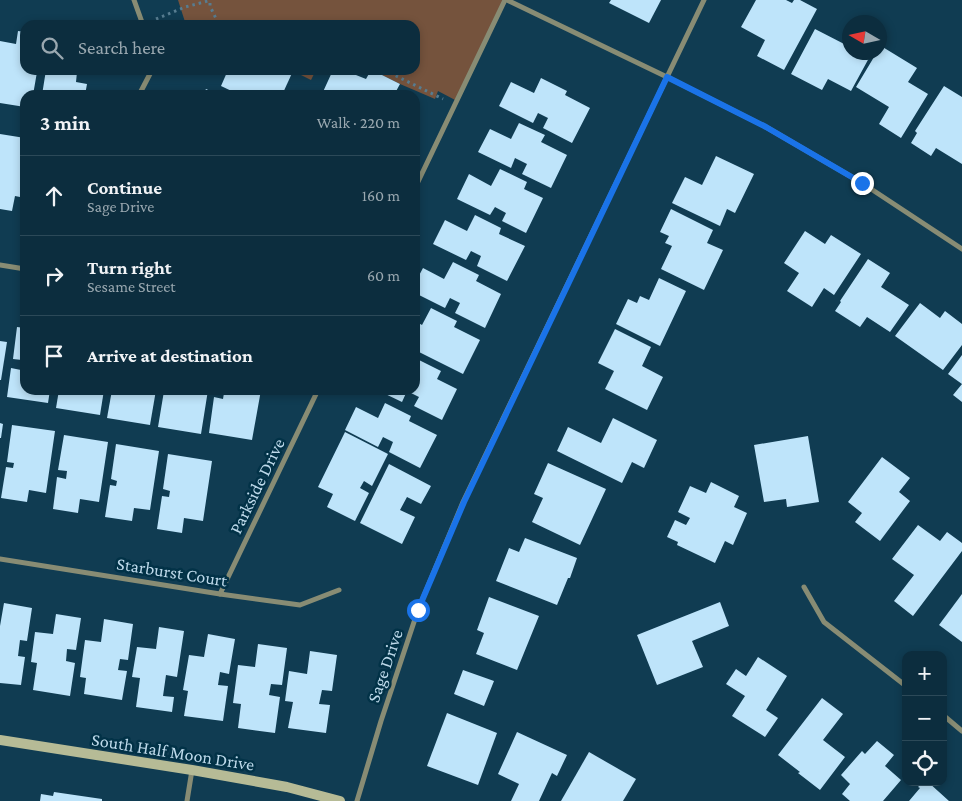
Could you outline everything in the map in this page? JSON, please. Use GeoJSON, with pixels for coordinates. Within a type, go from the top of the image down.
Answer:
{"type":"FeatureCollection","features":[{"type":"Feature","properties":{"kind":"street"},"geometry":{"type":"LineString","coordinates":[[134,0],[141,20]]}},
{"type":"Feature","properties":{"kind":"street"},"geometry":{"type":"LineString","coordinates":[[420,178],[506,0],[766,127],[854,179],[962,249]]}},
{"type":"Feature","properties":{"kind":"street","name":"Sage Drive"},"geometry":{"type":"LineString","coordinates":[[357,801],[418,610],[464,502],[704,0]]}},
{"type":"Feature","properties":{"kind":"street"},"geometry":{"type":"LineString","coordinates":[[142,90],[149,75]]}},
{"type":"Feature","properties":{"kind":"street"},"geometry":{"type":"LineString","coordinates":[[0,265],[20,268]]}},
{"type":"Feature","properties":{"kind":"street","name":"Parkside Drive"},"geometry":{"type":"LineString","coordinates":[[220,594],[316,395]]}},
{"type":"Feature","properties":{"kind":"street","name":"Starburst Court"},"geometry":{"type":"LineString","coordinates":[[0,559],[300,605],[339,590]]}},
{"type":"Feature","properties":{"kind":"street"},"geometry":{"type":"LineString","coordinates":[[804,587],[824,622],[902,683]]}},
{"type":"Feature","properties":{"kind":"street"},"geometry":{"type":"LineString","coordinates":[[947,719],[962,732]]}},
{"type":"Feature","properties":{"kind":"street","name":"South Half Moon Drive"},"geometry":{"type":"LineString","coordinates":[[0,740],[287,787],[340,801]]}},
{"type":"Feature","properties":{"kind":"street"},"geometry":{"type":"LineString","coordinates":[[187,801],[192,770]]}},
{"type":"Feature","properties":{"kind":"path"},"geometry":{"type":"LineString","coordinates":[[155,20],[185,7],[208,1],[217,20]]}},
{"type":"Feature","properties":{"kind":"path"},"geometry":{"type":"LineString","coordinates":[[394,75],[455,104]]}},
{"type":"Feature","properties":{"kind":"shaded area"},"geometry":{"type":"Polygon","coordinates":[[[178,0],[505,0],[457,101],[438,91],[435,99],[420,93],[420,90],[414,90],[382,75],[420,75],[420,20],[184,20],[178,0]]]}},
{"type":"Feature","properties":{"kind":"shaded area"},"geometry":{"type":"Polygon","coordinates":[[[301,75],[314,75],[311,80],[301,75]]]}},
{"type":"Feature","properties":{"kind":"building"},"geometry":{"type":"Polygon","coordinates":[[[611,0],[661,0],[649,23],[609,3],[611,0]]]}},
{"type":"Feature","properties":{"kind":"building"},"geometry":{"type":"Polygon","coordinates":[[[756,0],[786,0],[792,3],[794,0],[800,0],[817,9],[784,70],[757,56],[765,40],[741,27],[756,0]]]}},
{"type":"Feature","properties":{"kind":"building"},"geometry":{"type":"Polygon","coordinates":[[[815,29],[842,43],[842,60],[868,60],[851,91],[828,79],[822,90],[791,74],[815,29]]]}},
{"type":"Feature","properties":{"kind":"building"},"geometry":{"type":"Polygon","coordinates":[[[18,31],[20,31],[20,75],[36,75],[34,90],[20,90],[20,106],[0,103],[0,41],[16,44],[18,31]]]}},
{"type":"Feature","properties":{"kind":"building"},"geometry":{"type":"Polygon","coordinates":[[[887,50],[917,68],[908,82],[928,94],[901,138],[879,124],[889,107],[856,87],[872,60],[887,60],[887,50]]]}},
{"type":"Feature","properties":{"kind":"building"},"geometry":{"type":"Polygon","coordinates":[[[45,75],[77,75],[76,82],[87,84],[86,90],[43,90],[45,75]]]}},
{"type":"Feature","properties":{"kind":"building"},"geometry":{"type":"Polygon","coordinates":[[[226,75],[291,75],[284,90],[229,90],[221,86],[226,75]]]}},
{"type":"Feature","properties":{"kind":"building"},"geometry":{"type":"Polygon","coordinates":[[[331,75],[356,75],[366,79],[368,75],[382,75],[400,84],[397,90],[324,90],[331,75]]]}},
{"type":"Feature","properties":{"kind":"building"},"geometry":{"type":"Polygon","coordinates":[[[541,78],[567,91],[565,95],[590,108],[572,143],[543,128],[548,118],[538,113],[533,123],[499,106],[511,82],[534,93],[541,78]]]}},
{"type":"Feature","properties":{"kind":"building"},"geometry":{"type":"Polygon","coordinates":[[[944,86],[962,97],[962,164],[936,148],[931,156],[911,143],[917,133],[915,131],[944,86]]]}},
{"type":"Feature","properties":{"kind":"building"},"geometry":{"type":"Polygon","coordinates":[[[519,123],[545,135],[541,142],[567,155],[551,188],[522,174],[527,164],[515,158],[511,168],[478,152],[490,129],[511,139],[519,123]]]}},
{"type":"Feature","properties":{"kind":"building"},"geometry":{"type":"Polygon","coordinates":[[[0,134],[20,137],[20,197],[15,196],[12,211],[0,209],[0,134]]]}},
{"type":"Feature","properties":{"kind":"building"},"geometry":{"type":"Polygon","coordinates":[[[716,156],[754,174],[735,213],[727,209],[720,226],[672,203],[685,177],[702,185],[716,156]]]}},
{"type":"Feature","properties":{"kind":"building"},"geometry":{"type":"Polygon","coordinates":[[[500,169],[527,182],[524,189],[543,198],[526,233],[502,221],[506,213],[495,207],[490,215],[457,199],[469,174],[491,186],[500,169]]]}},
{"type":"Feature","properties":{"kind":"building"},"geometry":{"type":"Polygon","coordinates":[[[671,209],[713,230],[707,243],[723,250],[704,290],[661,269],[672,246],[665,243],[669,236],[660,232],[671,209]]]}},
{"type":"Feature","properties":{"kind":"building"},"geometry":{"type":"Polygon","coordinates":[[[475,215],[501,228],[499,234],[525,246],[507,281],[477,266],[481,256],[471,251],[466,260],[433,244],[445,220],[467,231],[475,215]]]}},
{"type":"Feature","properties":{"kind":"building"},"geometry":{"type":"Polygon","coordinates":[[[805,231],[825,244],[831,235],[861,254],[834,295],[824,288],[812,307],[787,291],[799,273],[784,263],[805,231]]]}},
{"type":"Feature","properties":{"kind":"building"},"geometry":{"type":"Polygon","coordinates":[[[868,259],[890,273],[881,287],[909,305],[890,332],[867,317],[860,327],[835,311],[868,259]]]}},
{"type":"Feature","properties":{"kind":"building"},"geometry":{"type":"Polygon","coordinates":[[[453,262],[479,275],[476,281],[501,294],[485,328],[455,313],[460,303],[450,298],[445,308],[420,296],[420,274],[423,268],[444,279],[453,262]]]}},
{"type":"Feature","properties":{"kind":"building"},"geometry":{"type":"Polygon","coordinates":[[[659,278],[686,291],[660,346],[616,324],[628,299],[637,303],[640,296],[649,300],[659,278]]]}},
{"type":"Feature","properties":{"kind":"building"},"geometry":{"type":"Polygon","coordinates":[[[920,303],[940,318],[945,311],[962,324],[962,345],[943,370],[895,336],[920,303]]]}},
{"type":"Feature","properties":{"kind":"building"},"geometry":{"type":"Polygon","coordinates":[[[431,308],[457,321],[454,327],[480,340],[463,374],[420,352],[420,324],[422,325],[431,308]]]}},
{"type":"Feature","properties":{"kind":"building"},"geometry":{"type":"Polygon","coordinates":[[[17,327],[20,327],[20,360],[13,359],[17,327]]]}},
{"type":"Feature","properties":{"kind":"building"},"geometry":{"type":"Polygon","coordinates":[[[615,329],[651,347],[642,366],[663,377],[647,410],[605,389],[614,371],[598,363],[615,329]]]}},
{"type":"Feature","properties":{"kind":"building"},"geometry":{"type":"Polygon","coordinates":[[[0,341],[7,342],[1,380],[0,380],[0,341]]]}},
{"type":"Feature","properties":{"kind":"building"},"geometry":{"type":"Polygon","coordinates":[[[962,355],[962,384],[948,374],[962,355]]]}},
{"type":"Feature","properties":{"kind":"building"},"geometry":{"type":"Polygon","coordinates":[[[420,360],[441,371],[437,379],[457,389],[442,420],[414,406],[419,397],[415,395],[420,395],[420,360]]]}},
{"type":"Feature","properties":{"kind":"building"},"geometry":{"type":"Polygon","coordinates":[[[11,368],[20,370],[20,395],[49,395],[48,403],[7,397],[11,368]]]}},
{"type":"Feature","properties":{"kind":"building"},"geometry":{"type":"Polygon","coordinates":[[[962,384],[962,402],[953,395],[962,384]]]}},
{"type":"Feature","properties":{"kind":"building"},"geometry":{"type":"Polygon","coordinates":[[[58,395],[103,395],[100,415],[56,408],[58,395]]]}},
{"type":"Feature","properties":{"kind":"building"},"geometry":{"type":"Polygon","coordinates":[[[111,395],[155,395],[150,425],[107,418],[111,395]]]}},
{"type":"Feature","properties":{"kind":"building"},"geometry":{"type":"Polygon","coordinates":[[[163,395],[207,395],[201,434],[158,427],[163,395]]]}},
{"type":"Feature","properties":{"kind":"building"},"geometry":{"type":"Polygon","coordinates":[[[224,395],[260,395],[252,440],[209,433],[214,397],[223,399],[224,395]]]}},
{"type":"Feature","properties":{"kind":"building"},"geometry":{"type":"Polygon","coordinates":[[[387,395],[405,395],[402,402],[387,395]]]}},
{"type":"Feature","properties":{"kind":"building"},"geometry":{"type":"Polygon","coordinates":[[[385,403],[411,416],[409,421],[437,435],[420,468],[389,452],[393,442],[383,437],[378,447],[345,430],[356,407],[378,418],[385,403]]]}},
{"type":"Feature","properties":{"kind":"building"},"geometry":{"type":"Polygon","coordinates":[[[613,418],[657,440],[644,468],[632,462],[622,483],[557,451],[568,427],[601,443],[613,418]]]}},
{"type":"Feature","properties":{"kind":"building"},"geometry":{"type":"Polygon","coordinates":[[[0,423],[3,424],[1,438],[0,438],[0,423]]]}},
{"type":"Feature","properties":{"kind":"building"},"geometry":{"type":"Polygon","coordinates":[[[12,425],[55,431],[46,493],[29,490],[27,502],[1,498],[6,467],[13,468],[14,463],[7,462],[12,425]]]}},
{"type":"Feature","properties":{"kind":"building"},"geometry":{"type":"Polygon","coordinates":[[[345,432],[388,454],[372,486],[364,481],[360,488],[369,493],[355,521],[327,507],[333,494],[318,487],[345,432]]]}},
{"type":"Feature","properties":{"kind":"building"},"geometry":{"type":"Polygon","coordinates":[[[64,435],[108,442],[99,502],[80,499],[78,513],[53,509],[57,477],[66,479],[67,471],[58,470],[64,435]]]}},
{"type":"Feature","properties":{"kind":"building"},"geometry":{"type":"Polygon","coordinates":[[[808,436],[819,502],[787,507],[786,499],[764,502],[754,445],[808,436]]]}},
{"type":"Feature","properties":{"kind":"building"},"geometry":{"type":"Polygon","coordinates":[[[116,444],[159,451],[150,510],[134,508],[132,521],[105,517],[110,485],[116,486],[117,481],[111,479],[116,444]]]}},
{"type":"Feature","properties":{"kind":"building"},"geometry":{"type":"Polygon","coordinates":[[[168,454],[212,461],[203,521],[184,518],[182,533],[157,529],[162,496],[169,497],[170,491],[163,489],[168,454]]]}},
{"type":"Feature","properties":{"kind":"building"},"geometry":{"type":"Polygon","coordinates":[[[882,457],[910,478],[899,492],[910,501],[880,541],[855,522],[862,513],[848,502],[882,457]]]}},
{"type":"Feature","properties":{"kind":"building"},"geometry":{"type":"Polygon","coordinates":[[[548,463],[606,489],[580,545],[532,522],[543,498],[534,494],[548,463]]]}},
{"type":"Feature","properties":{"kind":"building"},"geometry":{"type":"Polygon","coordinates":[[[389,464],[431,486],[421,504],[407,497],[400,510],[415,517],[402,544],[360,523],[389,464]]]}},
{"type":"Feature","properties":{"kind":"building"},"geometry":{"type":"Polygon","coordinates":[[[711,482],[739,496],[734,507],[747,513],[733,545],[725,541],[715,563],[677,545],[678,542],[667,537],[675,520],[686,525],[690,518],[678,512],[690,486],[706,493],[711,482]]]}},
{"type":"Feature","properties":{"kind":"building"},"geometry":{"type":"Polygon","coordinates":[[[918,525],[940,541],[947,532],[962,543],[962,551],[913,616],[894,601],[914,575],[892,559],[918,525]]]}},
{"type":"Feature","properties":{"kind":"building"},"geometry":{"type":"Polygon","coordinates":[[[525,538],[577,558],[557,605],[496,581],[509,548],[519,552],[525,538]]]}},
{"type":"Feature","properties":{"kind":"building"},"geometry":{"type":"Polygon","coordinates":[[[962,594],[962,642],[939,625],[962,594]]]}},
{"type":"Feature","properties":{"kind":"building"},"geometry":{"type":"Polygon","coordinates":[[[489,597],[539,616],[517,670],[476,654],[484,633],[477,630],[489,597]]]}},
{"type":"Feature","properties":{"kind":"building"},"geometry":{"type":"Polygon","coordinates":[[[720,602],[729,626],[692,641],[703,667],[657,685],[637,635],[720,602]]]}},
{"type":"Feature","properties":{"kind":"building"},"geometry":{"type":"Polygon","coordinates":[[[4,603],[32,608],[27,641],[20,640],[18,656],[25,657],[21,685],[0,683],[0,626],[4,603]]]}},
{"type":"Feature","properties":{"kind":"building"},"geometry":{"type":"Polygon","coordinates":[[[56,614],[81,618],[76,650],[67,649],[66,661],[75,663],[70,696],[33,690],[37,663],[31,662],[35,632],[53,634],[56,614]]]}},
{"type":"Feature","properties":{"kind":"building"},"geometry":{"type":"Polygon","coordinates":[[[104,619],[133,624],[128,660],[120,659],[118,670],[127,671],[122,700],[84,694],[86,678],[80,677],[85,640],[101,642],[104,619]]]}},
{"type":"Feature","properties":{"kind":"building"},"geometry":{"type":"Polygon","coordinates":[[[159,627],[184,631],[177,677],[166,675],[163,696],[174,697],[172,712],[136,707],[140,678],[132,677],[137,647],[156,649],[159,627]]]}},
{"type":"Feature","properties":{"kind":"building"},"geometry":{"type":"Polygon","coordinates":[[[208,634],[235,639],[229,674],[220,672],[218,685],[228,686],[223,721],[184,716],[188,691],[183,690],[189,655],[204,657],[208,634]]]}},
{"type":"Feature","properties":{"kind":"building"},"geometry":{"type":"Polygon","coordinates":[[[258,644],[287,648],[282,685],[271,684],[269,695],[280,697],[275,733],[238,728],[241,704],[233,703],[238,665],[255,667],[258,644]]]}},
{"type":"Feature","properties":{"kind":"building"},"geometry":{"type":"Polygon","coordinates":[[[310,651],[337,655],[332,691],[322,690],[319,704],[330,705],[326,733],[288,728],[293,702],[285,701],[289,671],[307,674],[310,651]]]}},
{"type":"Feature","properties":{"kind":"building"},"geometry":{"type":"Polygon","coordinates":[[[758,657],[787,676],[766,710],[778,718],[765,737],[732,716],[745,696],[726,684],[736,669],[746,676],[758,657]]]}},
{"type":"Feature","properties":{"kind":"building"},"geometry":{"type":"Polygon","coordinates":[[[463,670],[494,681],[484,706],[454,694],[463,670]]]}},
{"type":"Feature","properties":{"kind":"building"},"geometry":{"type":"Polygon","coordinates":[[[822,698],[843,714],[823,740],[845,757],[820,790],[778,755],[822,698]]]}},
{"type":"Feature","properties":{"kind":"building"},"geometry":{"type":"Polygon","coordinates":[[[447,713],[497,733],[478,785],[427,766],[447,713]]]}},
{"type":"Feature","properties":{"kind":"building"},"geometry":{"type":"Polygon","coordinates":[[[517,732],[567,755],[557,776],[552,773],[539,801],[511,801],[519,784],[498,774],[517,732]]]}},
{"type":"Feature","properties":{"kind":"building"},"geometry":{"type":"Polygon","coordinates":[[[877,741],[894,755],[885,766],[901,780],[883,801],[850,801],[842,794],[850,784],[841,775],[862,751],[865,754],[877,741]]]}},
{"type":"Feature","properties":{"kind":"building"},"geometry":{"type":"Polygon","coordinates":[[[589,752],[636,779],[623,801],[561,801],[589,752]]]}},
{"type":"Feature","properties":{"kind":"building"},"geometry":{"type":"Polygon","coordinates":[[[932,786],[949,801],[909,801],[920,788],[918,787],[932,786]]]}},
{"type":"Feature","properties":{"kind":"building"},"geometry":{"type":"Polygon","coordinates":[[[54,792],[102,799],[102,801],[40,801],[41,794],[53,796],[54,792]]]}},
{"type":"Feature","properties":{"kind":"route"},"geometry":{"type":"LineString","coordinates":[[418,610],[464,502],[667,77],[766,127],[862,183]]}}]}
